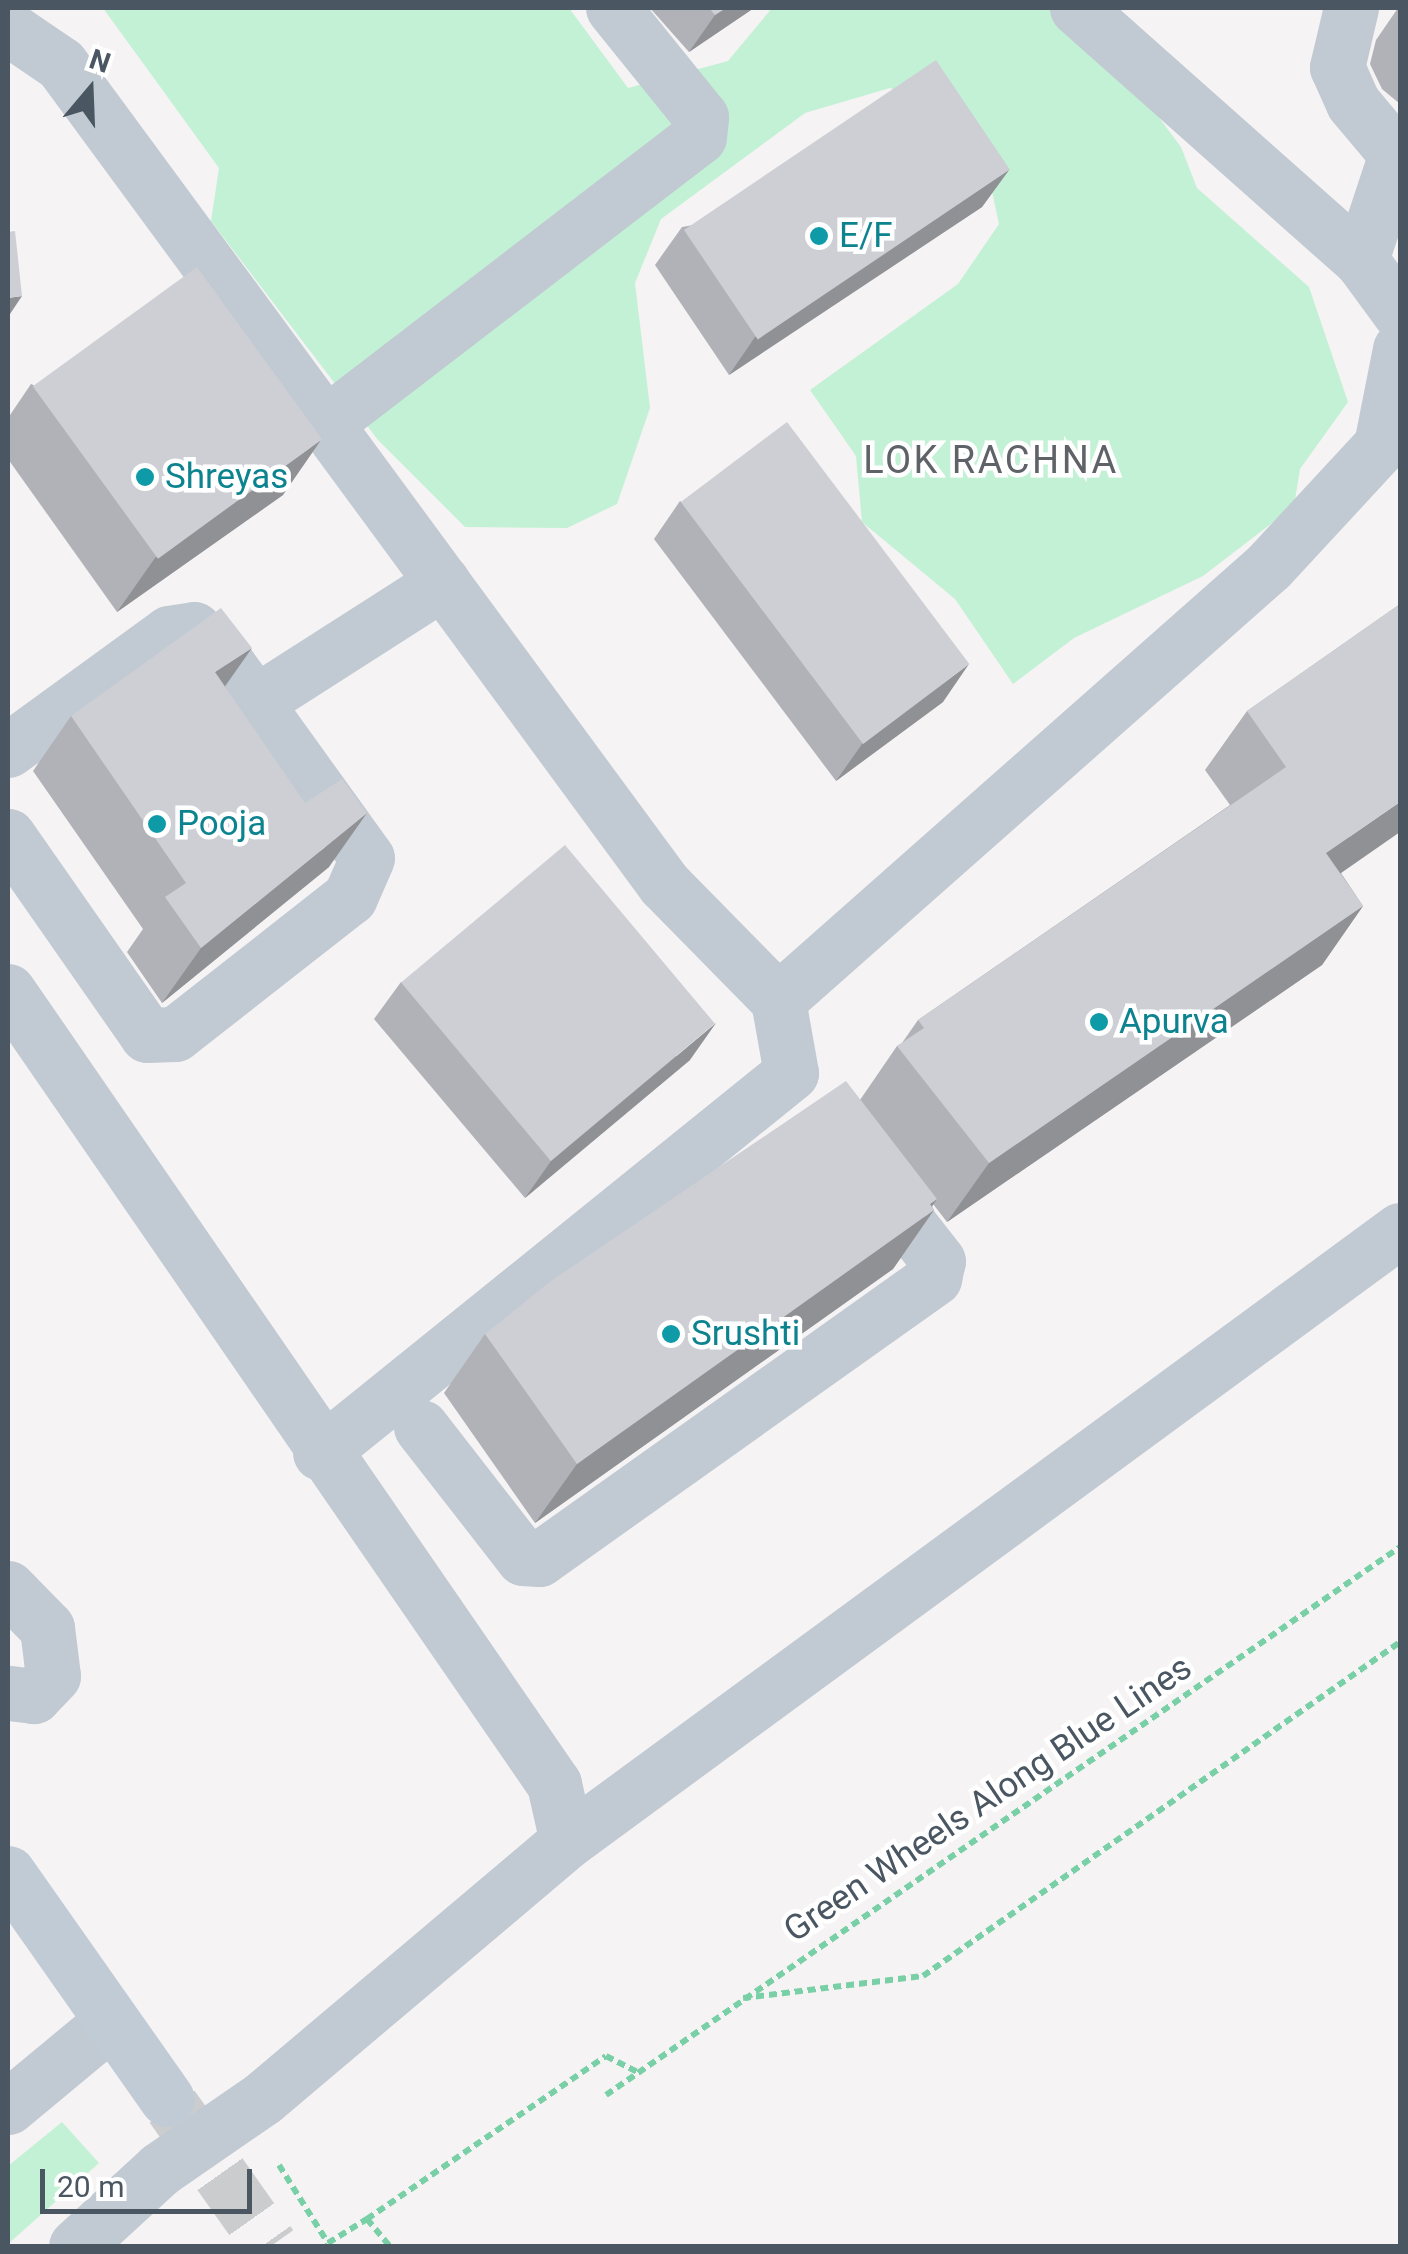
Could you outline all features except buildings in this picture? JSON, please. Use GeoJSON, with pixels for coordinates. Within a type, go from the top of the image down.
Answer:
{"type":"FeatureCollection","features":[{"type":"Feature","properties":{"kind":"street"},"geometry":{"type":"LineString","coordinates":[[326,423],[699,137],[700,116],[613,8]]}},
{"type":"Feature","properties":{"kind":"street"},"geometry":{"type":"LineString","coordinates":[[1077,8],[1360,260],[1400,313]]}},
{"type":"Feature","properties":{"kind":"street"},"geometry":{"type":"LineString","coordinates":[[1351,8],[1337,67],[1353,103],[1398,155],[1360,260]]}},
{"type":"Feature","properties":{"kind":"street"},"geometry":{"type":"LineString","coordinates":[[8,28],[62,64],[664,884],[778,1000],[791,1073],[938,1261],[934,1278],[540,1559],[524,1558],[421,1428]]}},
{"type":"Feature","properties":{"kind":"street"},"geometry":{"type":"LineString","coordinates":[[778,1000],[1270,566],[1381,444],[1400,348]]}},
{"type":"Feature","properties":{"kind":"street"},"geometry":{"type":"LineString","coordinates":[[254,703],[443,582]]}},
{"type":"Feature","properties":{"kind":"street"},"geometry":{"type":"LineString","coordinates":[[8,750],[169,633],[194,629],[207,637],[367,858],[350,897],[174,1034],[147,1035],[8,836]]}},
{"type":"Feature","properties":{"kind":"street"},"geometry":{"type":"LineString","coordinates":[[8,991],[320,1452],[554,1784],[567,1841]]}},
{"type":"Feature","properties":{"kind":"street"},"geometry":{"type":"LineString","coordinates":[[320,1452],[791,1073]]}},
{"type":"Feature","properties":{"kind":"street"},"geometry":{"type":"LineString","coordinates":[[76,2246],[160,2169],[262,2098],[567,1841],[1400,1230]]}},
{"type":"Feature","properties":{"kind":"street"},"geometry":{"type":"LineString","coordinates":[[8,1588],[47,1628],[53,1676],[21,1695]]}},
{"type":"Feature","properties":{"kind":"street"},"geometry":{"type":"LineString","coordinates":[[8,1872],[109,2023],[167,2099]]}},
{"type":"Feature","properties":{"kind":"street"},"geometry":{"type":"LineString","coordinates":[[9,2103],[109,2023]]}},
{"type":"Feature","properties":{"kind":"path","name":"Green Wheels Along Blue Lines"},"geometry":{"type":"LineString","coordinates":[[606,2096],[742,1998],[1400,1547]]}},
{"type":"Feature","properties":{"kind":"path"},"geometry":{"type":"LineString","coordinates":[[742,1998],[923,1976],[1400,1642]]}},
{"type":"Feature","properties":{"kind":"path"},"geometry":{"type":"LineString","coordinates":[[262,2098],[260,2134],[328,2243],[606,2056],[637,2072]]}},
{"type":"Feature","properties":{"kind":"path"},"geometry":{"type":"LineString","coordinates":[[367,2219],[390,2246]]}},
{"type":"Feature","properties":{"kind":"green space"},"geometry":{"type":"Polygon","coordinates":[[[103,8],[569,8],[628,88],[728,61],[772,8],[1077,8],[1181,147],[1197,188],[1309,287],[1348,402],[1300,469],[1294,506],[1203,576],[1074,638],[1013,684],[955,599],[862,522],[856,456],[810,390],[958,284],[999,224],[977,122],[890,88],[805,113],[661,219],[635,283],[650,408],[617,504],[567,528],[465,527],[378,440],[211,221],[219,168],[103,8]]]}},
{"type":"Feature","properties":{"kind":"green space"},"geometry":{"type":"Polygon","coordinates":[[[62,2122],[99,2163],[8,2244],[8,2166],[62,2122]]]}},
{"type":"Feature","properties":{"kind":"tunnel"},"geometry":{"type":"LineString","coordinates":[[172,2106],[271,2246]]}},
{"type":"Feature","properties":{"kind":"place","name":"E/F"},"geometry":{"type":"Point","coordinates":[819,236]}},
{"type":"Feature","properties":{"kind":"place","name":"Shreyas"},"geometry":{"type":"Point","coordinates":[145,477]}},
{"type":"Feature","properties":{"kind":"place","name":"Pooja"},"geometry":{"type":"Point","coordinates":[157,824]}},
{"type":"Feature","properties":{"kind":"place","name":"Apurva"},"geometry":{"type":"Point","coordinates":[1099,1022]}},
{"type":"Feature","properties":{"kind":"place","name":"Srushti"},"geometry":{"type":"Point","coordinates":[671,1334]}},
{"type":"Feature","properties":{"kind":"district","name":"LOK RACHNA"},"geometry":{"type":"Point","coordinates":[991,461]}}]}
